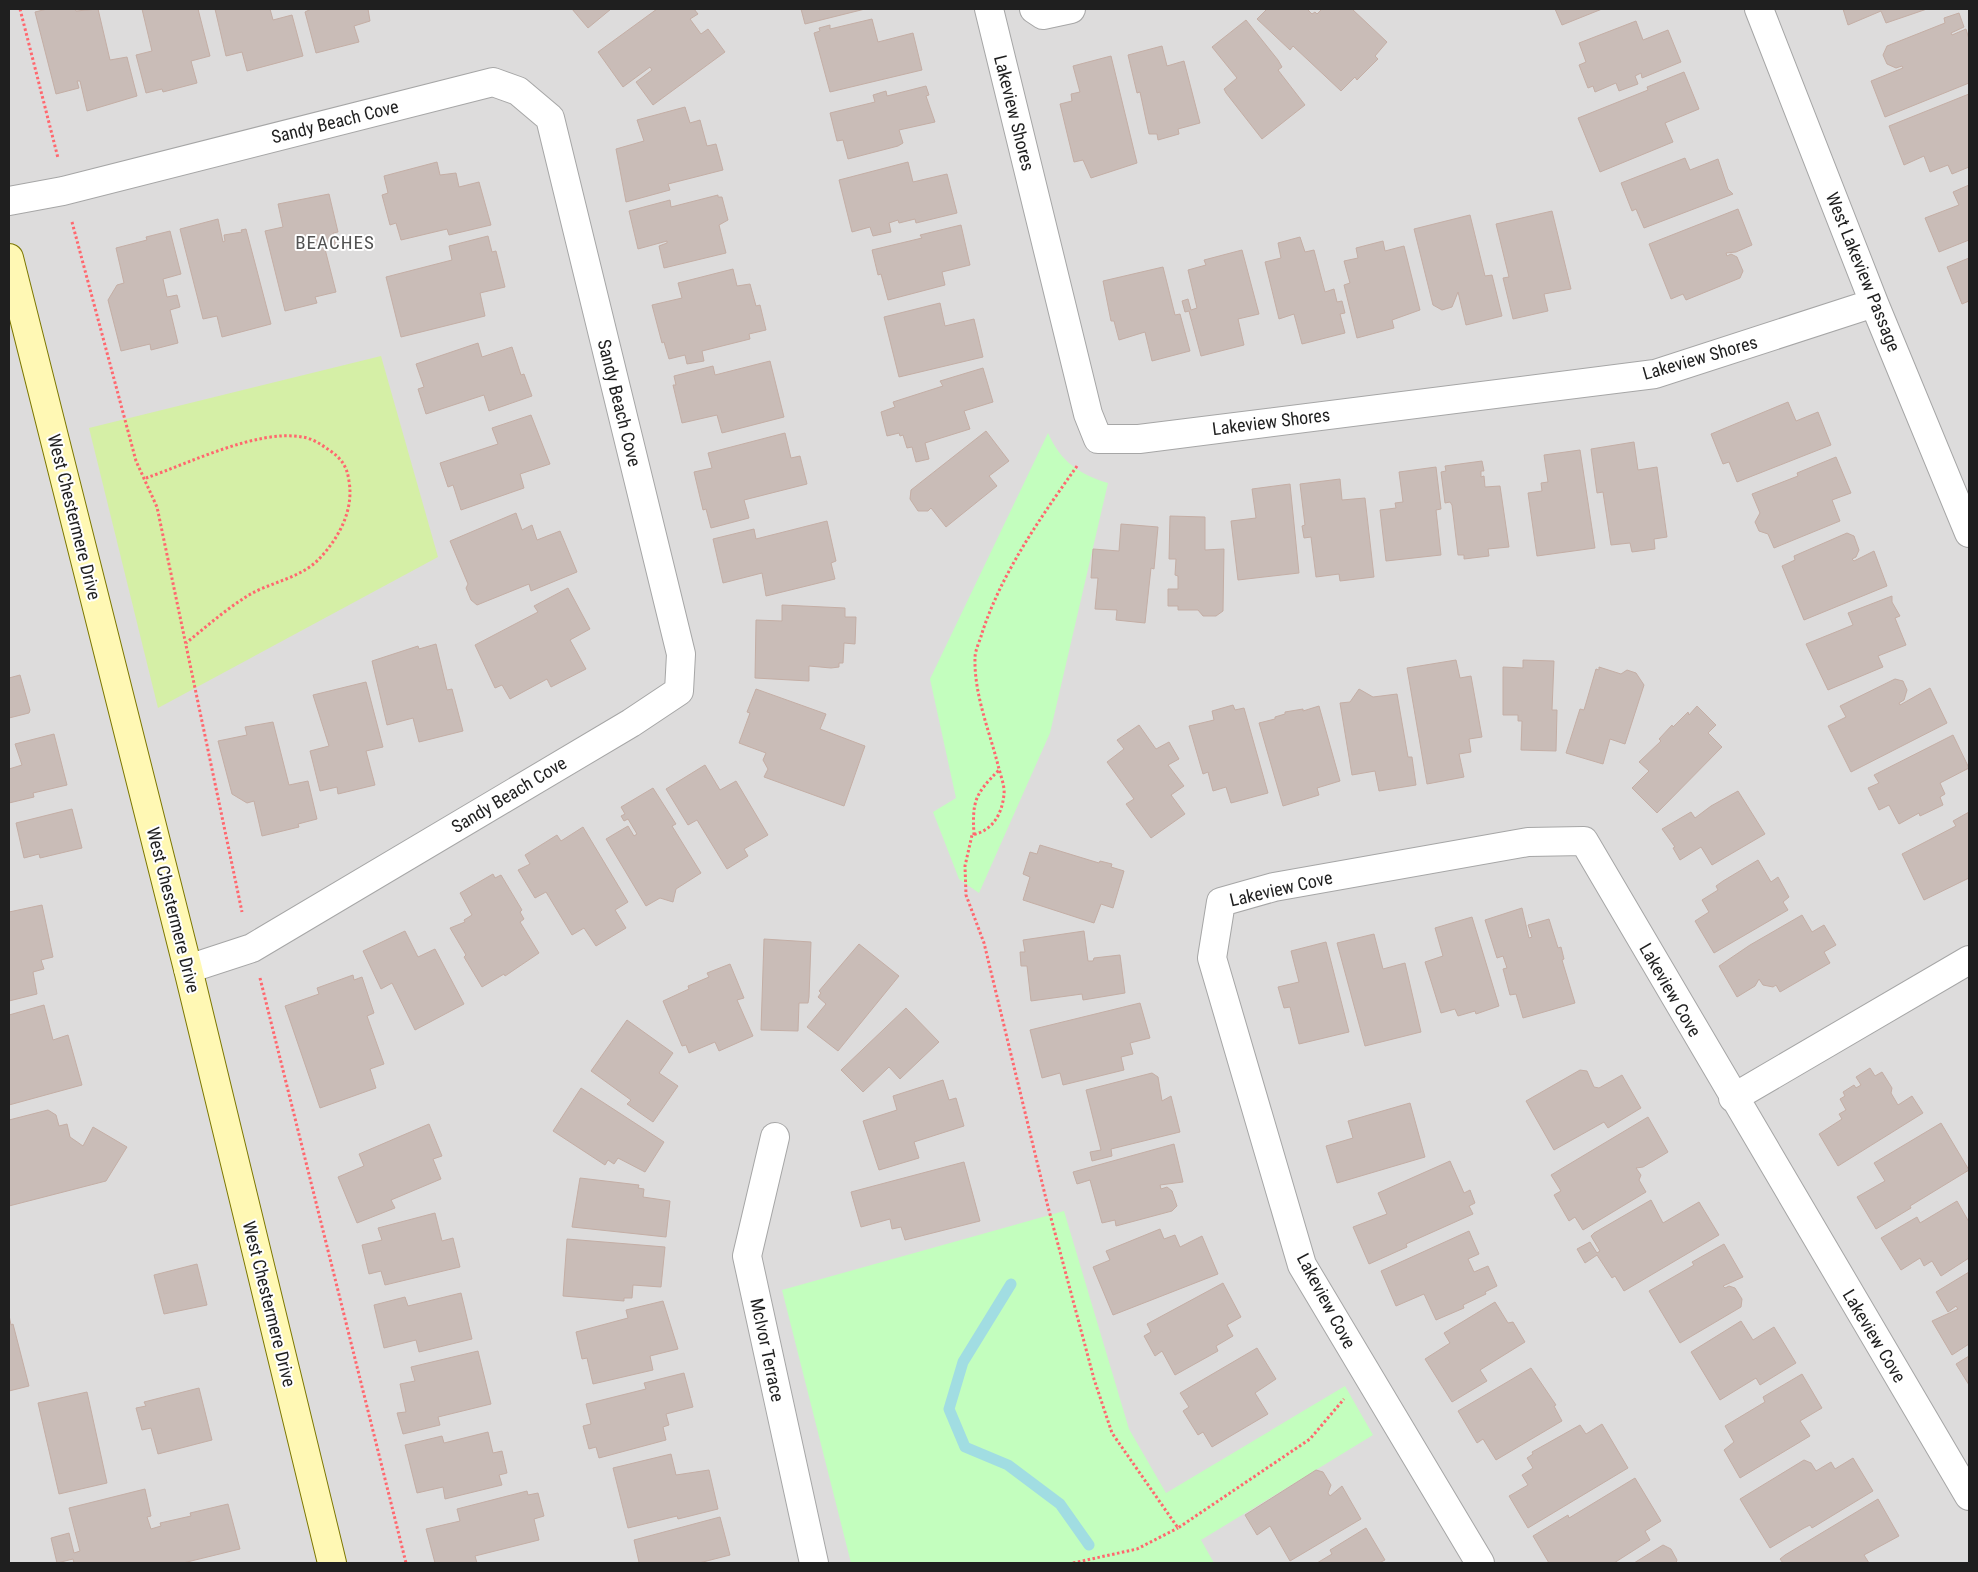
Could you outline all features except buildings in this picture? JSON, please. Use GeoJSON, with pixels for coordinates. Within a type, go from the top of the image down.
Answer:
{"type":"FeatureCollection","features":[{"type":"Feature","properties":{"kind":"street","name":"Lakeview Shores"},"geometry":{"type":"LineString","coordinates":[[989,9],[1088,414],[1098,439],[1139,439],[1655,374],[1874,303]]}},
{"type":"Feature","properties":{"kind":"street"},"geometry":{"type":"LineString","coordinates":[[1034,9],[1043,15],[1071,9]]}},
{"type":"Feature","properties":{"kind":"street","name":"West Lakeview Passage"},"geometry":{"type":"LineString","coordinates":[[1760,9],[1874,303],[1969,533]]}},
{"type":"Feature","properties":{"kind":"street","name":"Sandy Beach Cove"},"geometry":{"type":"LineString","coordinates":[[9,200],[63,191],[493,82],[518,91],[550,118],[681,654],[679,691],[631,723],[252,948],[188,969]]}},
{"type":"Feature","properties":{"kind":"street","name":"West Chestermere Drive"},"geometry":{"type":"LineString","coordinates":[[9,258],[188,969],[332,1563]]}},
{"type":"Feature","properties":{"kind":"street","name":"Lakeview Cove"},"geometry":{"type":"LineString","coordinates":[[1480,1563],[1302,1265],[1212,958],[1221,902],[1274,887],[1528,842],[1584,842],[1969,1496]]}},
{"type":"Feature","properties":{"kind":"street"},"geometry":{"type":"LineString","coordinates":[[1733,1098],[1969,960]]}},
{"type":"Feature","properties":{"kind":"street","name":"McIvor Terrace"},"geometry":{"type":"LineString","coordinates":[[775,1137],[747,1256],[814,1563]]}},
{"type":"Feature","properties":{"kind":"path"},"geometry":{"type":"LineString","coordinates":[[20,9],[59,166]]}},
{"type":"Feature","properties":{"kind":"path"},"geometry":{"type":"LineString","coordinates":[[70,217],[136,461],[146,478],[157,507],[242,912]]}},
{"type":"Feature","properties":{"kind":"path"},"geometry":{"type":"LineString","coordinates":[[146,478],[268,436],[304,437],[332,452],[347,469],[351,495],[348,512],[333,541],[320,558],[309,568],[245,598],[186,643]]}},
{"type":"Feature","properties":{"kind":"path"},"geometry":{"type":"LineString","coordinates":[[974,835],[986,832],[999,816],[1005,793],[982,707],[974,656],[1002,585],[1029,538],[1077,466]]}},
{"type":"Feature","properties":{"kind":"path"},"geometry":{"type":"LineString","coordinates":[[999,770],[979,790],[973,811],[974,835],[965,866],[966,895],[984,943],[1047,1203],[1094,1379],[1112,1433],[1178,1528]]}},
{"type":"Feature","properties":{"kind":"path"},"geometry":{"type":"LineString","coordinates":[[258,973],[406,1563]]}},
{"type":"Feature","properties":{"kind":"path"},"geometry":{"type":"LineString","coordinates":[[1074,1563],[1137,1549],[1178,1528],[1310,1439],[1348,1395]]}},
{"type":"Feature","properties":{"kind":"shaded area"},"geometry":{"type":"Polygon","coordinates":[[[9,9],[1969,9],[1969,1563],[9,1563],[9,9]]]}},
{"type":"Feature","properties":{"kind":"green space"},"geometry":{"type":"Polygon","coordinates":[[[381,356],[438,557],[158,708],[89,428],[381,356]]]}},
{"type":"Feature","properties":{"kind":"green space"},"geometry":{"type":"Polygon","coordinates":[[[1048,433],[1058,452],[1072,466],[1088,476],[1108,483],[1050,733],[979,893],[959,879],[933,812],[956,798],[930,679],[1048,433]]]}},
{"type":"Feature","properties":{"kind":"green space"},"geometry":{"type":"Polygon","coordinates":[[[1064,1211],[1129,1429],[1166,1493],[1345,1386],[1373,1435],[1201,1540],[1214,1563],[851,1563],[782,1290],[1064,1211]]]}},
{"type":"Feature","properties":{"kind":"waterway"},"geometry":{"type":"LineString","coordinates":[[1011,1284],[963,1362],[949,1409],[965,1447],[1008,1465],[1060,1504],[1089,1545]]}},
{"type":"Feature","properties":{"kind":"district","name":"BEACHES"},"geometry":{"type":"Point","coordinates":[335,242]}}]}
